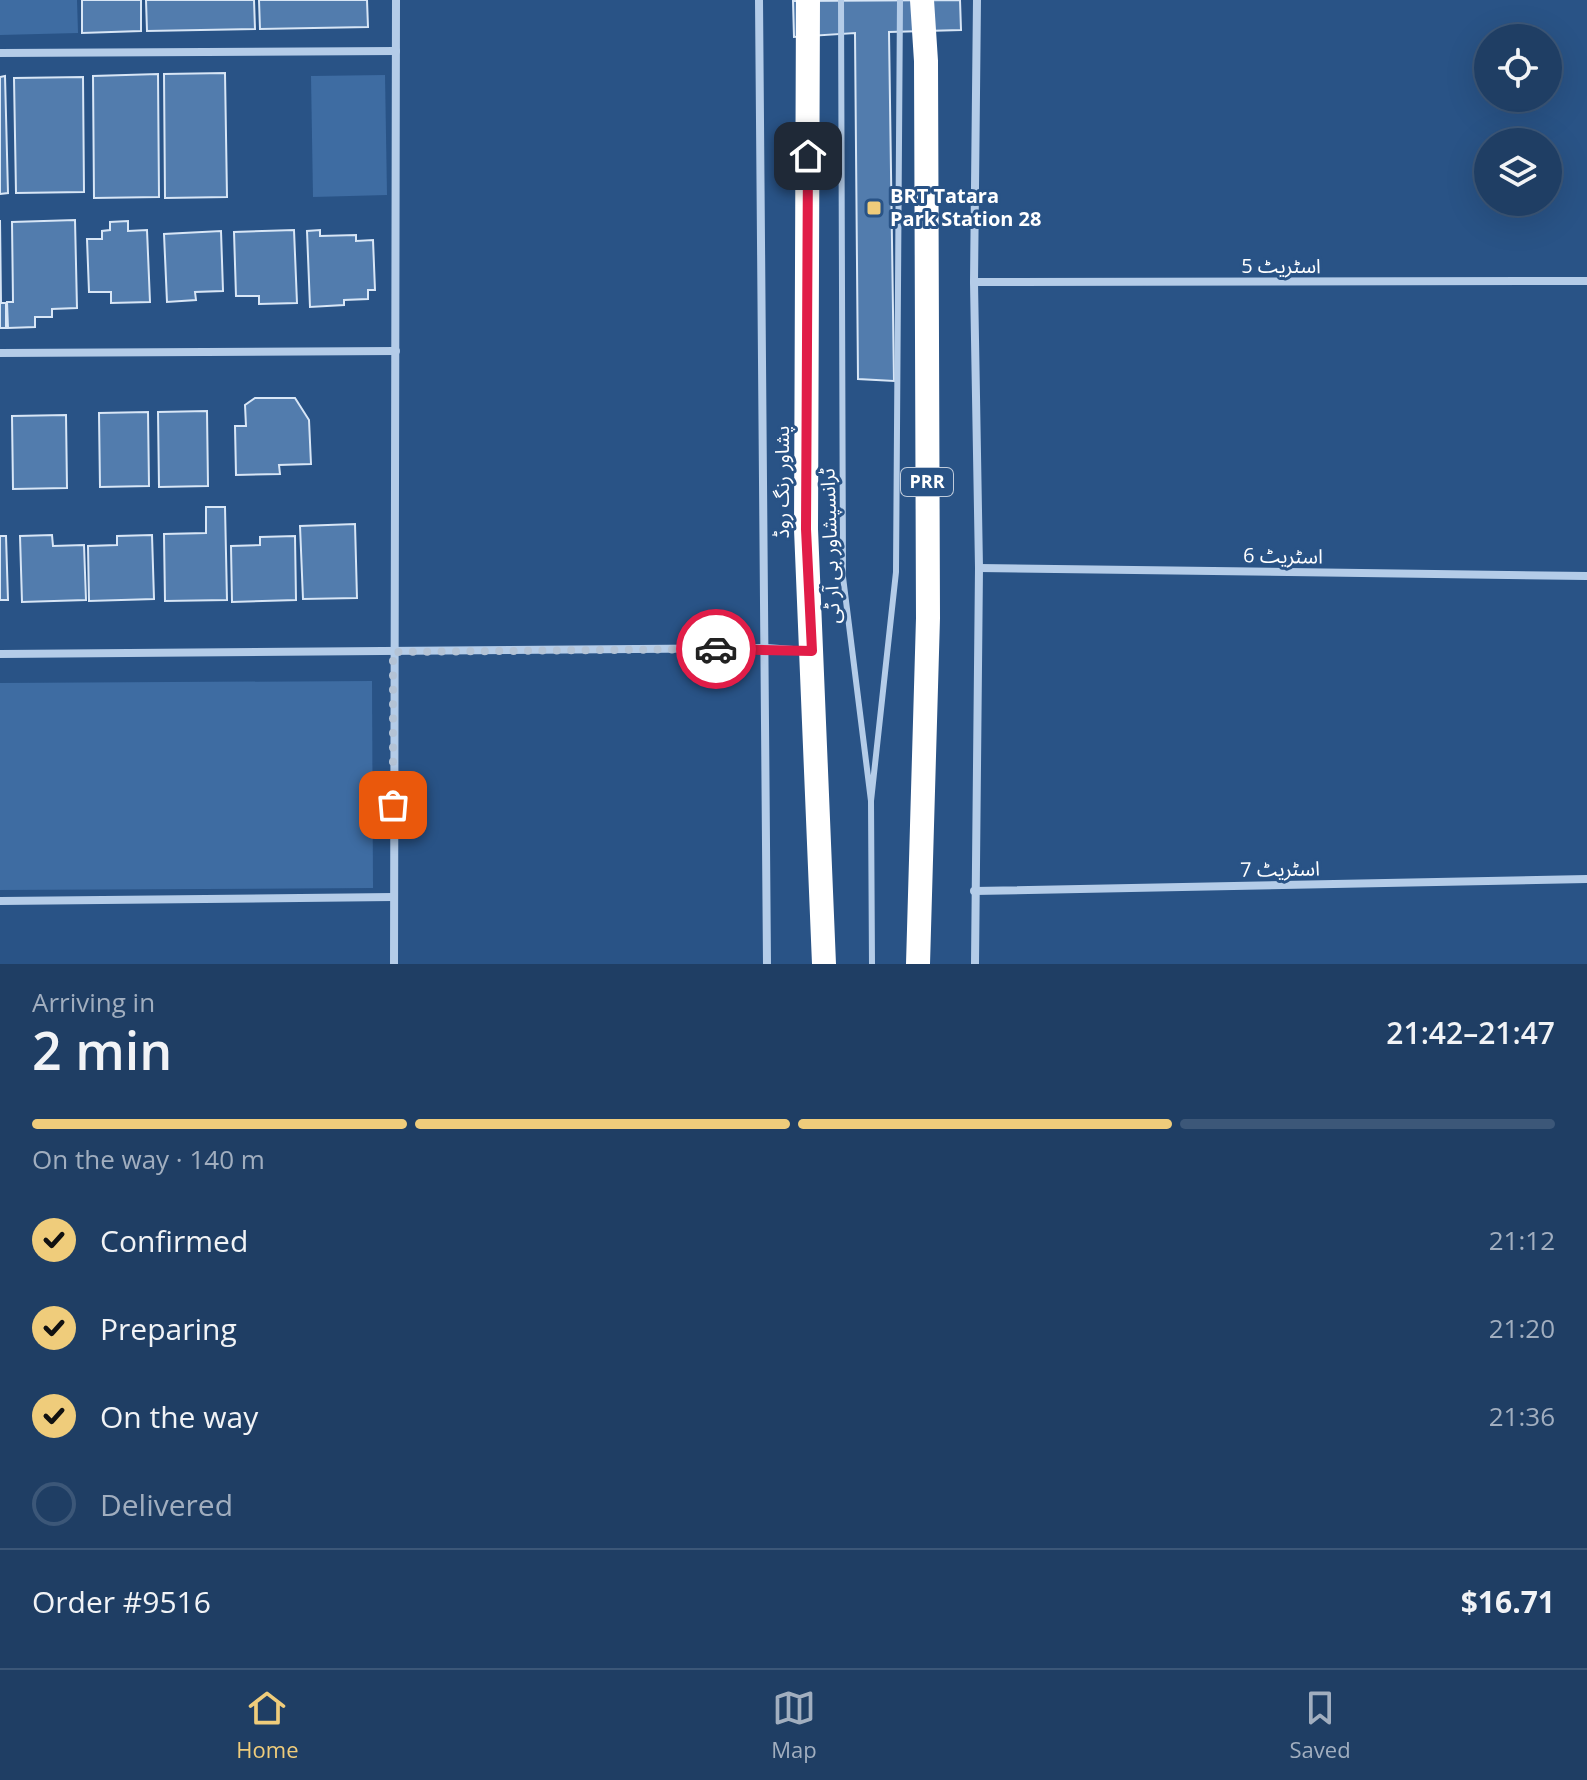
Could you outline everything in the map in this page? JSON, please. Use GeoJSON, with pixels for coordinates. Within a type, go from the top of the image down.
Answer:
{"type":"FeatureCollection","features":[{"type":"Feature","properties":{"kind":"highway","name":"پشاور رنگ روڈ"},"geometry":{"type":"LineString","coordinates":[[808,0],[806,529],[824,964]]}},
{"type":"Feature","properties":{"kind":"highway","name":"PRR"},"geometry":{"type":"LineString","coordinates":[[918,964],[928,618],[926,61],[922,0]]}},
{"type":"Feature","properties":{"kind":"street"},"geometry":{"type":"LineString","coordinates":[[394,964],[396,0]]}},
{"type":"Feature","properties":{"kind":"street"},"geometry":{"type":"LineString","coordinates":[[759,0],[767,964]]}},
{"type":"Feature","properties":{"kind":"street"},"geometry":{"type":"LineString","coordinates":[[975,964],[979,568],[974,282],[977,0]]}},
{"type":"Feature","properties":{"kind":"street"},"geometry":{"type":"LineString","coordinates":[[0,53],[396,51]]}},
{"type":"Feature","properties":{"kind":"street","name":"اسٹریٹ 5"},"geometry":{"type":"LineString","coordinates":[[974,282],[1587,281]]}},
{"type":"Feature","properties":{"kind":"street"},"geometry":{"type":"LineString","coordinates":[[0,353],[396,351]]}},
{"type":"Feature","properties":{"kind":"street","name":"اسٹریٹ 6"},"geometry":{"type":"LineString","coordinates":[[979,568],[1587,576]]}},
{"type":"Feature","properties":{"kind":"street"},"geometry":{"type":"LineString","coordinates":[[0,654],[766,648],[812,651]]}},
{"type":"Feature","properties":{"kind":"street","name":"اسٹریٹ 7"},"geometry":{"type":"LineString","coordinates":[[974,891],[1587,879]]}},
{"type":"Feature","properties":{"kind":"street"},"geometry":{"type":"LineString","coordinates":[[0,901],[393,897]]}},
{"type":"Feature","properties":{"kind":"lane","name":"ٹرانسپشاور بی آر ٹی"},"geometry":{"type":"LineString","coordinates":[[841,0],[843,577],[871,801]]}},
{"type":"Feature","properties":{"kind":"lane","name":"ٹرانسپشاور بی آر ٹی"},"geometry":{"type":"LineString","coordinates":[[872,964],[871,801],[896,572],[900,0]]}},
{"type":"Feature","properties":{"kind":"shaded area"},"geometry":{"type":"Polygon","coordinates":[[[0,0],[77,0],[78,33],[0,35],[0,0]]]}},
{"type":"Feature","properties":{"kind":"shaded area"},"geometry":{"type":"Polygon","coordinates":[[[385,75],[387,195],[313,197],[311,76],[385,75]]]}},
{"type":"Feature","properties":{"kind":"shaded area"},"geometry":{"type":"Polygon","coordinates":[[[372,681],[373,888],[0,890],[0,683],[372,681]]]}},
{"type":"Feature","properties":{"kind":"building"},"geometry":{"type":"Polygon","coordinates":[[[82,0],[141,0],[141,31],[82,33],[82,0]]]}},
{"type":"Feature","properties":{"kind":"building"},"geometry":{"type":"Polygon","coordinates":[[[146,0],[254,0],[255,29],[147,31],[146,0]]]}},
{"type":"Feature","properties":{"kind":"building"},"geometry":{"type":"Polygon","coordinates":[[[259,0],[367,0],[368,27],[260,29],[259,0]]]}},
{"type":"Feature","properties":{"kind":"building","name":"BRT Tatara Park Station 28"},"geometry":{"type":"Polygon","coordinates":[[[960,0],[961,30],[889,32],[894,381],[858,379],[855,33],[794,37],[793,1],[960,0]]]}},
{"type":"Feature","properties":{"kind":"building"},"geometry":{"type":"Polygon","coordinates":[[[225,73],[227,197],[165,198],[164,74],[225,73]]]}},
{"type":"Feature","properties":{"kind":"building"},"geometry":{"type":"Polygon","coordinates":[[[158,74],[159,197],[94,198],[93,76],[158,74]]]}},
{"type":"Feature","properties":{"kind":"building"},"geometry":{"type":"Polygon","coordinates":[[[5,76],[8,193],[0,194],[0,77],[5,76]]]}},
{"type":"Feature","properties":{"kind":"building"},"geometry":{"type":"Polygon","coordinates":[[[83,77],[84,192],[16,193],[14,78],[83,77]]]}},
{"type":"Feature","properties":{"kind":"building"},"geometry":{"type":"Polygon","coordinates":[[[0,220],[1,303],[6,303],[6,328],[0,328],[0,220]]]}},
{"type":"Feature","properties":{"kind":"building"},"geometry":{"type":"Polygon","coordinates":[[[75,220],[77,308],[52,309],[52,317],[35,317],[35,327],[8,328],[7,302],[13,302],[12,222],[75,220]]]}},
{"type":"Feature","properties":{"kind":"building"},"geometry":{"type":"Polygon","coordinates":[[[128,221],[128,231],[147,230],[150,302],[111,303],[111,292],[89,292],[87,239],[102,239],[102,231],[110,230],[110,222],[128,221]]]}},
{"type":"Feature","properties":{"kind":"building"},"geometry":{"type":"Polygon","coordinates":[[[294,230],[297,303],[259,304],[259,296],[236,296],[234,232],[294,230]]]}},
{"type":"Feature","properties":{"kind":"building"},"geometry":{"type":"Polygon","coordinates":[[[320,230],[320,236],[356,235],[356,241],[373,240],[375,290],[368,290],[368,299],[344,300],[344,305],[310,307],[307,231],[320,230]]]}},
{"type":"Feature","properties":{"kind":"building"},"geometry":{"type":"Polygon","coordinates":[[[221,231],[223,291],[195,292],[196,300],[167,302],[164,234],[221,231]]]}},
{"type":"Feature","properties":{"kind":"building"},"geometry":{"type":"Polygon","coordinates":[[[255,398],[295,398],[309,420],[311,464],[279,465],[280,474],[236,475],[235,426],[246,426],[245,405],[255,398]]]}},
{"type":"Feature","properties":{"kind":"building"},"geometry":{"type":"Polygon","coordinates":[[[207,411],[208,486],[159,487],[158,412],[207,411]]]}},
{"type":"Feature","properties":{"kind":"building"},"geometry":{"type":"Polygon","coordinates":[[[148,412],[149,486],[100,487],[99,413],[148,412]]]}},
{"type":"Feature","properties":{"kind":"building"},"geometry":{"type":"Polygon","coordinates":[[[66,415],[67,488],[13,489],[12,416],[66,415]]]}},
{"type":"Feature","properties":{"kind":"building"},"geometry":{"type":"Polygon","coordinates":[[[206,507],[225,507],[227,600],[165,601],[164,534],[206,533],[206,507]]]}},
{"type":"Feature","properties":{"kind":"building"},"geometry":{"type":"Polygon","coordinates":[[[355,524],[357,598],[303,599],[300,526],[355,524]]]}},
{"type":"Feature","properties":{"kind":"building"},"geometry":{"type":"Polygon","coordinates":[[[52,535],[53,546],[84,545],[86,600],[22,602],[20,536],[52,535]]]}},
{"type":"Feature","properties":{"kind":"building"},"geometry":{"type":"Polygon","coordinates":[[[152,535],[154,599],[89,601],[88,546],[117,545],[117,536],[152,535]]]}},
{"type":"Feature","properties":{"kind":"building"},"geometry":{"type":"Polygon","coordinates":[[[0,536],[6,536],[8,600],[0,600],[0,536]]]}},
{"type":"Feature","properties":{"kind":"building"},"geometry":{"type":"Polygon","coordinates":[[[295,536],[296,600],[232,602],[231,546],[260,545],[260,537],[295,536]]]}},
{"type":"Feature","properties":{"kind":"way so far"},"geometry":{"type":"LineString","coordinates":[[393,805],[393,652],[716,649]]}},
{"type":"Feature","properties":{"kind":"place","name":"BRT Tatara Park Station 28"},"geometry":{"type":"Point","coordinates":[874,208]}},
{"type":"Feature","properties":{"kind":"route"},"geometry":{"type":"LineString","coordinates":[[716,649],[812,651],[806,529],[808,156]]}}]}
